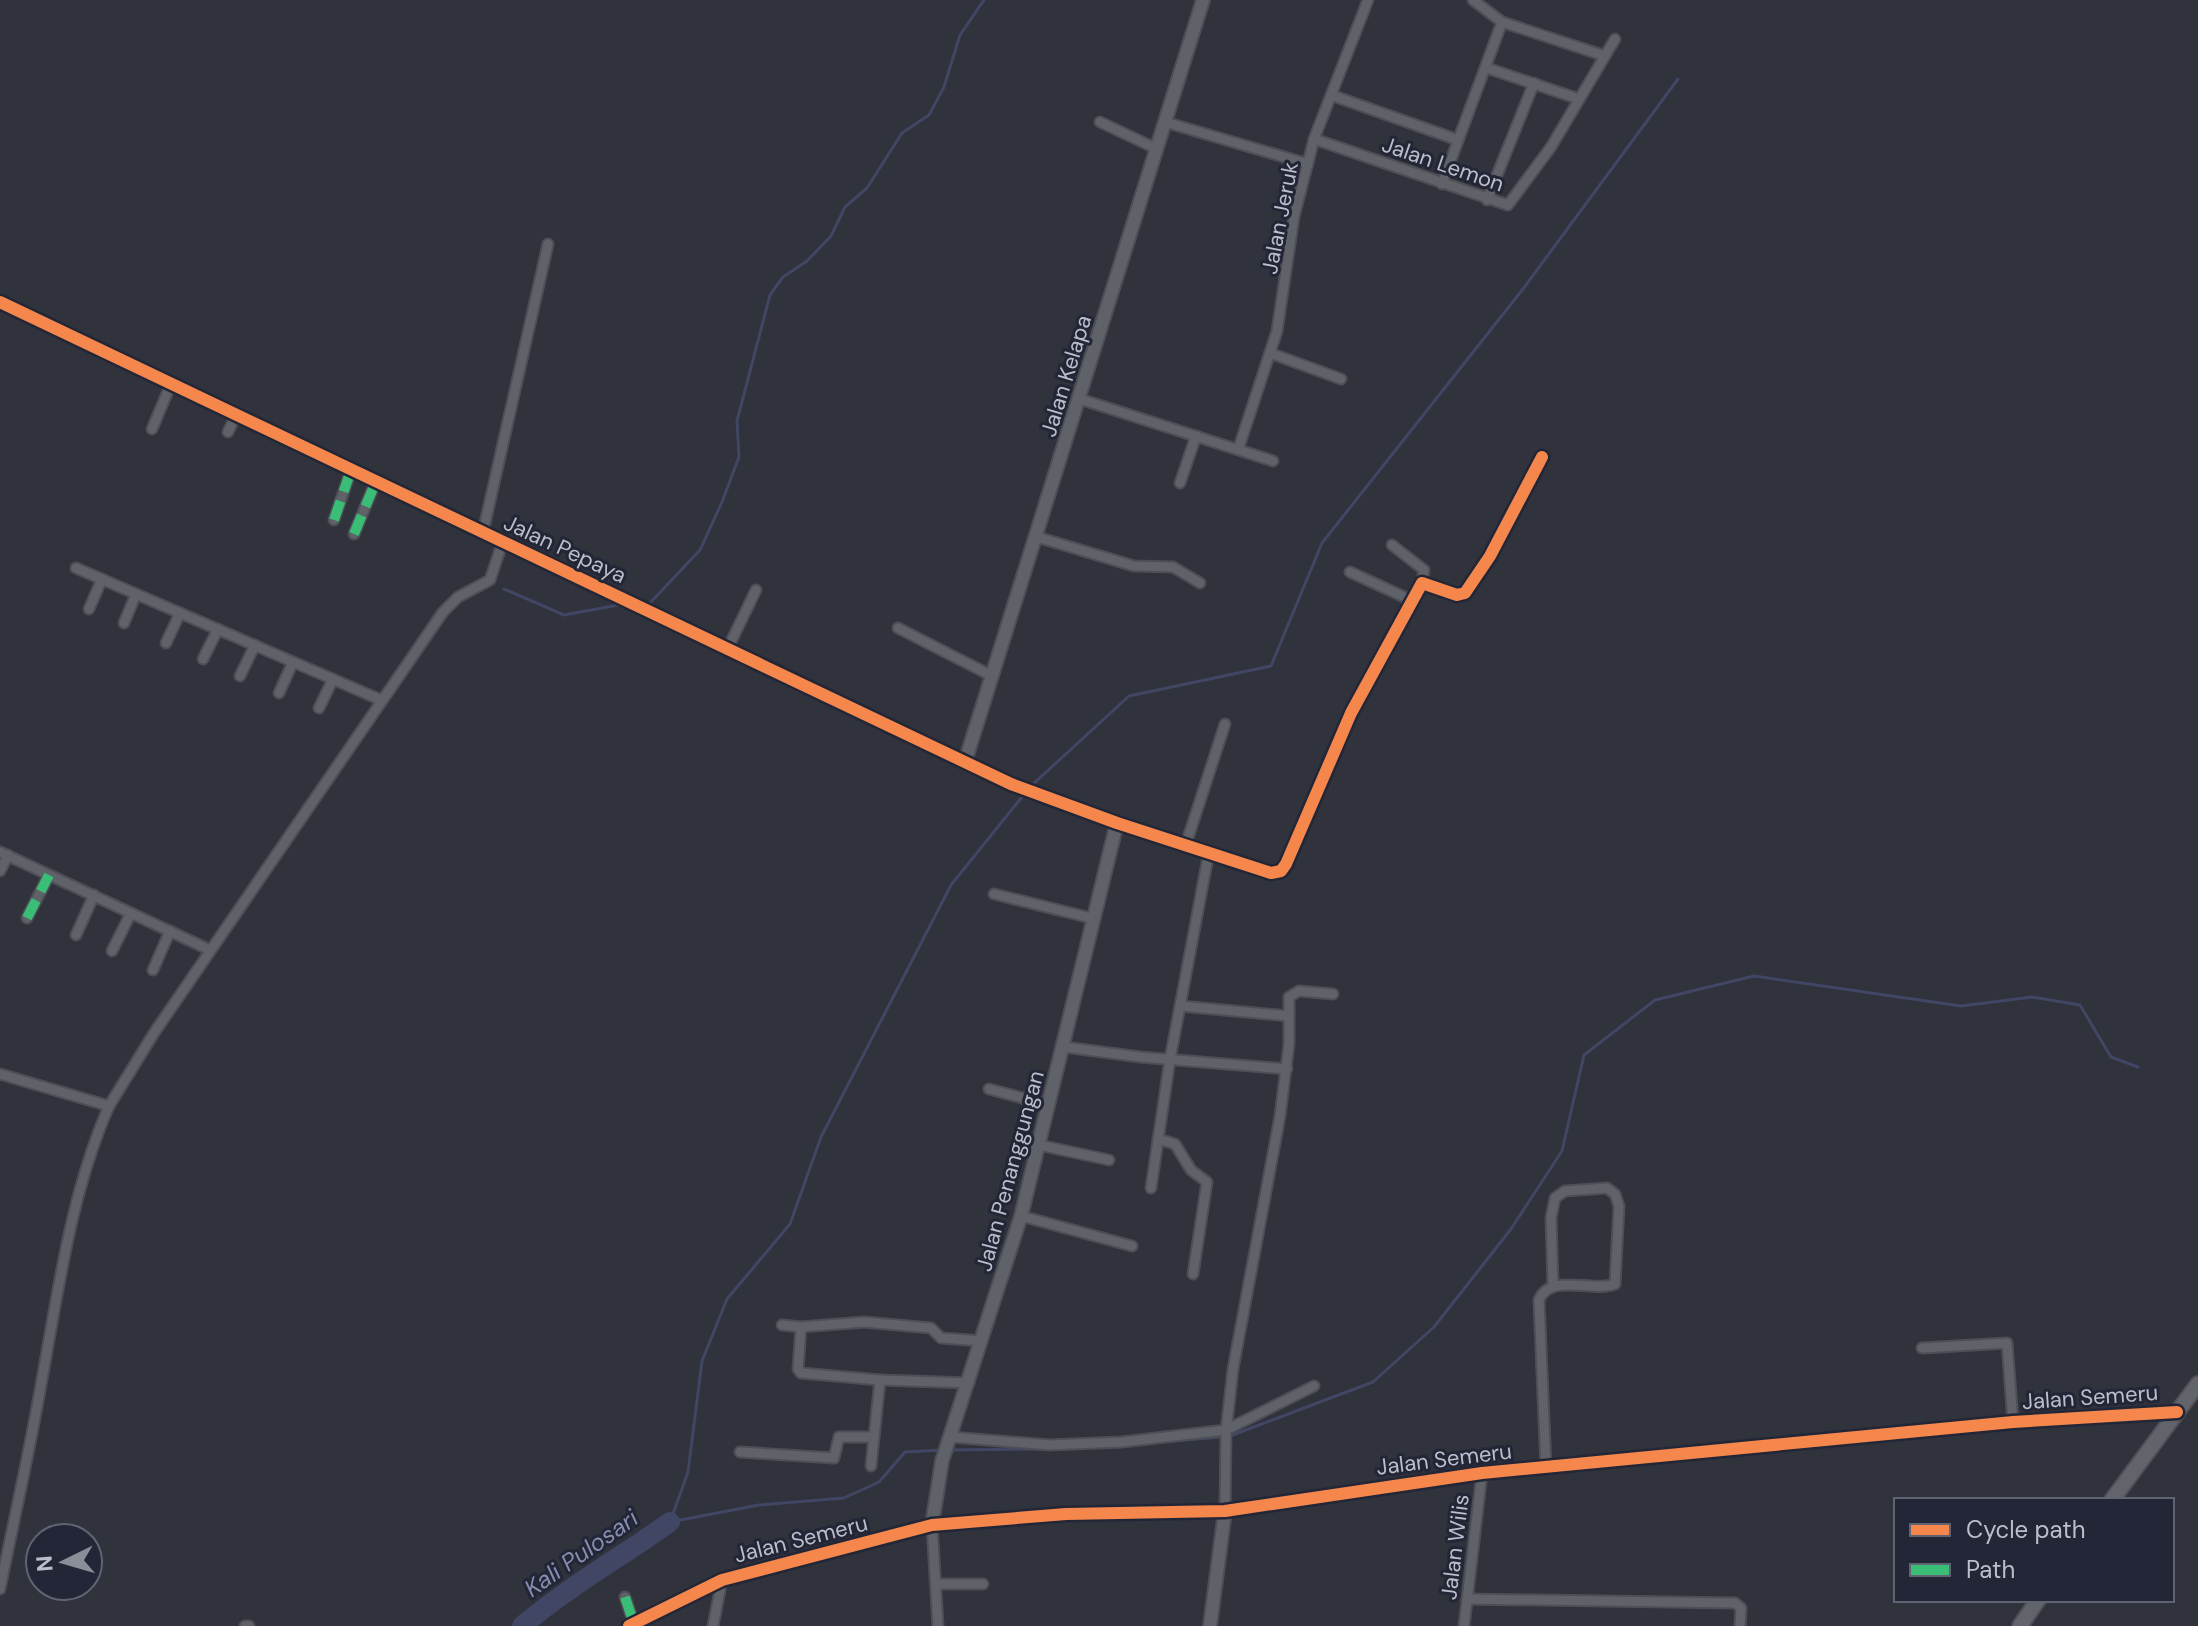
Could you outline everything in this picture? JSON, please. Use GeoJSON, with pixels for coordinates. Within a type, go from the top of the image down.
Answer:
{"type":"FeatureCollection","features":[{"type":"Feature","properties":{"kind":"main road"},"geometry":{"type":"LineString","coordinates":[[2113,1498],[2198,1384]]}},
{"type":"Feature","properties":{"kind":"main road"},"geometry":{"type":"LineString","coordinates":[[2020,1626],[2037,1602]]}},
{"type":"Feature","properties":{"kind":"street","name":"Jalan Kelapa"},"geometry":{"type":"LineString","coordinates":[[965,762],[1203,0]]}},
{"type":"Feature","properties":{"kind":"street","name":"Jalan Jeruk"},"geometry":{"type":"LineString","coordinates":[[1239,447],[1280,316],[1294,217],[1314,139],[1368,0]]}},
{"type":"Feature","properties":{"kind":"street"},"geometry":{"type":"LineString","coordinates":[[1473,0],[1502,22],[1605,56]]}},
{"type":"Feature","properties":{"kind":"street"},"geometry":{"type":"LineString","coordinates":[[1442,184],[1502,22]]}},
{"type":"Feature","properties":{"kind":"street","name":"Jalan Lemon"},"geometry":{"type":"LineString","coordinates":[[1314,139],[1487,200],[1503,205],[1513,202],[1551,147],[1615,39]]}},
{"type":"Feature","properties":{"kind":"street"},"geometry":{"type":"LineString","coordinates":[[1487,68],[1579,99]]}},
{"type":"Feature","properties":{"kind":"street"},"geometry":{"type":"LineString","coordinates":[[1487,200],[1534,83]]}},
{"type":"Feature","properties":{"kind":"street"},"geometry":{"type":"LineString","coordinates":[[1331,95],[1458,140]]}},
{"type":"Feature","properties":{"kind":"street"},"geometry":{"type":"LineString","coordinates":[[1100,122],[1157,149]]}},
{"type":"Feature","properties":{"kind":"street"},"geometry":{"type":"LineString","coordinates":[[1165,122],[1308,164]]}},
{"type":"Feature","properties":{"kind":"street"},"geometry":{"type":"LineString","coordinates":[[483,532],[548,244]]}},
{"type":"Feature","properties":{"kind":"street","name":"Jalan Pepaya"},"geometry":{"type":"LineString","coordinates":[[0,302],[1011,784],[1117,823]]}},
{"type":"Feature","properties":{"kind":"street"},"geometry":{"type":"LineString","coordinates":[[1270,353],[1341,379]]}},
{"type":"Feature","properties":{"kind":"street"},"geometry":{"type":"LineString","coordinates":[[152,429],[171,384]]}},
{"type":"Feature","properties":{"kind":"street"},"geometry":{"type":"LineString","coordinates":[[1080,399],[1239,447],[1273,461]]}},
{"type":"Feature","properties":{"kind":"street"},"geometry":{"type":"LineString","coordinates":[[228,432],[236,415]]}},
{"type":"Feature","properties":{"kind":"street"},"geometry":{"type":"LineString","coordinates":[[1180,483],[1196,436]]}},
{"type":"Feature","properties":{"kind":"street"},"geometry":{"type":"LineString","coordinates":[[1422,583],[1457,595],[1465,593],[1490,556],[1542,457]]}},
{"type":"Feature","properties":{"kind":"street"},"geometry":{"type":"LineString","coordinates":[[334,520],[351,470]]}},
{"type":"Feature","properties":{"kind":"street"},"geometry":{"type":"LineString","coordinates":[[354,534],[376,481]]}},
{"type":"Feature","properties":{"kind":"street"},"geometry":{"type":"LineString","coordinates":[[1037,537],[1134,566],[1173,567],[1200,583]]}},
{"type":"Feature","properties":{"kind":"street"},"geometry":{"type":"LineString","coordinates":[[0,1589],[32,1437],[66,1241],[94,1140],[109,1106],[210,950],[446,608],[490,580],[503,541]]}},
{"type":"Feature","properties":{"kind":"street"},"geometry":{"type":"LineString","coordinates":[[1117,823],[1271,873],[1283,869],[1330,757],[1422,583],[1424,570],[1392,545]]}},
{"type":"Feature","properties":{"kind":"street"},"geometry":{"type":"LineString","coordinates":[[76,568],[381,700]]}},
{"type":"Feature","properties":{"kind":"street"},"geometry":{"type":"LineString","coordinates":[[1350,572],[1413,601]]}},
{"type":"Feature","properties":{"kind":"street"},"geometry":{"type":"LineString","coordinates":[[89,609],[102,579]]}},
{"type":"Feature","properties":{"kind":"street"},"geometry":{"type":"LineString","coordinates":[[728,648],[756,590]]}},
{"type":"Feature","properties":{"kind":"street"},"geometry":{"type":"LineString","coordinates":[[124,623],[136,594]]}},
{"type":"Feature","properties":{"kind":"street"},"geometry":{"type":"LineString","coordinates":[[166,643],[180,613]]}},
{"type":"Feature","properties":{"kind":"street"},"geometry":{"type":"LineString","coordinates":[[898,628],[992,676]]}},
{"type":"Feature","properties":{"kind":"street"},"geometry":{"type":"LineString","coordinates":[[203,659],[218,629]]}},
{"type":"Feature","properties":{"kind":"street"},"geometry":{"type":"LineString","coordinates":[[240,676],[255,645]]}},
{"type":"Feature","properties":{"kind":"street"},"geometry":{"type":"LineString","coordinates":[[279,693],[293,662]]}},
{"type":"Feature","properties":{"kind":"street"},"geometry":{"type":"LineString","coordinates":[[319,708],[333,679]]}},
{"type":"Feature","properties":{"kind":"street"},"geometry":{"type":"LineString","coordinates":[[1186,844],[1225,724]]}},
{"type":"Feature","properties":{"kind":"street","name":"Jalan Penanggungan"},"geometry":{"type":"LineString","coordinates":[[932,1525],[942,1461],[1021,1216],[1117,823]]}},
{"type":"Feature","properties":{"kind":"street"},"geometry":{"type":"LineString","coordinates":[[1151,1188],[1170,1059],[1209,852]]}},
{"type":"Feature","properties":{"kind":"street"},"geometry":{"type":"LineString","coordinates":[[0,871],[4,854],[210,950]]}},
{"type":"Feature","properties":{"kind":"street"},"geometry":{"type":"LineString","coordinates":[[27,918],[49,875]]}},
{"type":"Feature","properties":{"kind":"street"},"geometry":{"type":"LineString","coordinates":[[994,894],[1095,919]]}},
{"type":"Feature","properties":{"kind":"street"},"geometry":{"type":"LineString","coordinates":[[76,935],[94,895]]}},
{"type":"Feature","properties":{"kind":"street"},"geometry":{"type":"LineString","coordinates":[[112,951],[131,913]]}},
{"type":"Feature","properties":{"kind":"street"},"geometry":{"type":"LineString","coordinates":[[153,970],[170,931]]}},
{"type":"Feature","properties":{"kind":"street"},"geometry":{"type":"LineString","coordinates":[[1210,1626],[1225,1511],[1226,1430],[1238,1336],[1287,1069],[1289,997],[1293,993],[1333,994]]}},
{"type":"Feature","properties":{"kind":"street"},"geometry":{"type":"LineString","coordinates":[[1180,1006],[1289,1016]]}},
{"type":"Feature","properties":{"kind":"street"},"geometry":{"type":"LineString","coordinates":[[1064,1047],[1287,1069]]}},
{"type":"Feature","properties":{"kind":"street"},"geometry":{"type":"LineString","coordinates":[[0,1074],[109,1106]]}},
{"type":"Feature","properties":{"kind":"street"},"geometry":{"type":"LineString","coordinates":[[989,1089],[1049,1105]]}},
{"type":"Feature","properties":{"kind":"street"},"geometry":{"type":"LineString","coordinates":[[1158,1139],[1175,1144],[1191,1170],[1207,1182],[1193,1274]]}},
{"type":"Feature","properties":{"kind":"street"},"geometry":{"type":"LineString","coordinates":[[1039,1145],[1109,1160]]}},
{"type":"Feature","properties":{"kind":"street"},"geometry":{"type":"LineString","coordinates":[[1546,1468],[1539,1300],[1544,1290],[1553,1285],[1615,1284],[1619,1206],[1615,1194],[1607,1188],[1565,1191],[1555,1198],[1551,1218],[1553,1285]]}},
{"type":"Feature","properties":{"kind":"street"},"geometry":{"type":"LineString","coordinates":[[1021,1216],[1132,1246]]}},
{"type":"Feature","properties":{"kind":"street"},"geometry":{"type":"LineString","coordinates":[[782,1325],[887,1323],[931,1328],[941,1338],[982,1341]]}},
{"type":"Feature","properties":{"kind":"street"},"geometry":{"type":"LineString","coordinates":[[801,1327],[798,1369],[801,1373],[969,1383]]}},
{"type":"Feature","properties":{"kind":"street"},"geometry":{"type":"LineString","coordinates":[[1922,1348],[2007,1343],[2013,1422]]}},
{"type":"Feature","properties":{"kind":"street"},"geometry":{"type":"LineString","coordinates":[[871,1466],[880,1380]]}},
{"type":"Feature","properties":{"kind":"street"},"geometry":{"type":"LineString","coordinates":[[949,1440],[1049,1445],[1122,1442],[1226,1430],[1314,1386]]}},
{"type":"Feature","properties":{"kind":"street","name":"Jalan Semeru"},"geometry":{"type":"LineString","coordinates":[[631,1625],[722,1580],[932,1525],[1066,1514],[1225,1511],[1482,1473],[2013,1422],[2177,1412]]}},
{"type":"Feature","properties":{"kind":"street"},"geometry":{"type":"LineString","coordinates":[[740,1452],[834,1458],[839,1437],[874,1437]]}},
{"type":"Feature","properties":{"kind":"street","name":"Jalan Wilis"},"geometry":{"type":"LineString","coordinates":[[1464,1626],[1482,1473]]}},
{"type":"Feature","properties":{"kind":"street"},"geometry":{"type":"LineString","coordinates":[[932,1525],[938,1626]]}},
{"type":"Feature","properties":{"kind":"street"},"geometry":{"type":"LineString","coordinates":[[713,1626],[722,1580]]}},
{"type":"Feature","properties":{"kind":"street"},"geometry":{"type":"LineString","coordinates":[[936,1584],[983,1584]]}},
{"type":"Feature","properties":{"kind":"street"},"geometry":{"type":"LineString","coordinates":[[625,1597],[631,1625]]}},
{"type":"Feature","properties":{"kind":"street"},"geometry":{"type":"LineString","coordinates":[[1467,1599],[1735,1603],[1741,1608],[1740,1626]]}},
{"type":"Feature","properties":{"kind":"waterway"},"geometry":{"type":"LineString","coordinates":[[648,605],[700,550],[722,502],[739,457],[737,421],[770,295],[783,277],[807,261],[831,236],[845,207],[867,188],[902,133],[929,115],[944,87],[960,35],[984,0]]}},
{"type":"Feature","properties":{"kind":"waterway"},"geometry":{"type":"LineString","coordinates":[[1031,786],[1129,696],[1271,666],[1322,543],[1523,289],[1678,79]]}},
{"type":"Feature","properties":{"kind":"waterway"},"geometry":{"type":"LineString","coordinates":[[504,589],[564,615],[624,604]]}},
{"type":"Feature","properties":{"kind":"waterway"},"geometry":{"type":"LineString","coordinates":[[670,1522],[688,1472],[702,1361],[727,1299],[790,1224],[821,1137],[951,885],[1026,792]]}},
{"type":"Feature","properties":{"kind":"waterway"},"geometry":{"type":"LineString","coordinates":[[1230,1436],[1373,1382],[1434,1327],[1511,1229],[1562,1151],[1584,1055],[1655,1000],[1754,976],[1961,1006],[2032,997],[2080,1005],[2111,1057],[2138,1067]]}},
{"type":"Feature","properties":{"kind":"waterway"},"geometry":{"type":"LineString","coordinates":[[1082,1448],[1222,1437]]}},
{"type":"Feature","properties":{"kind":"waterway"},"geometry":{"type":"LineString","coordinates":[[950,1450],[1039,1449]]}},
{"type":"Feature","properties":{"kind":"waterway"},"geometry":{"type":"LineString","coordinates":[[670,1522],[759,1505],[844,1498],[879,1482],[905,1452],[943,1450]]}},
{"type":"Feature","properties":{"kind":"waterway","name":"Kali Pulosari"},"geometry":{"type":"LineString","coordinates":[[522,1626],[576,1585],[670,1522]]}},
{"type":"Feature","properties":{"kind":"marked path"},"geometry":{"type":"LineString","coordinates":[[334,520],[351,470]]}},
{"type":"Feature","properties":{"kind":"marked path"},"geometry":{"type":"LineString","coordinates":[[354,534],[376,481]]}},
{"type":"Feature","properties":{"kind":"marked path"},"geometry":{"type":"LineString","coordinates":[[27,918],[49,875]]}},
{"type":"Feature","properties":{"kind":"marked path"},"geometry":{"type":"LineString","coordinates":[[625,1597],[634,1624]]}},
{"type":"Feature","properties":{"kind":"cycle path"},"geometry":{"type":"LineString","coordinates":[[0,302],[1011,784],[1117,823],[1271,873],[1281,871],[1286,864],[1351,713],[1422,583],[1457,595],[1465,593],[1490,556],[1542,457]]}},
{"type":"Feature","properties":{"kind":"cycle path"},"geometry":{"type":"LineString","coordinates":[[629,1626],[722,1580],[932,1525],[1066,1514],[1225,1511],[1482,1473],[2013,1422],[2177,1412]]}}]}
